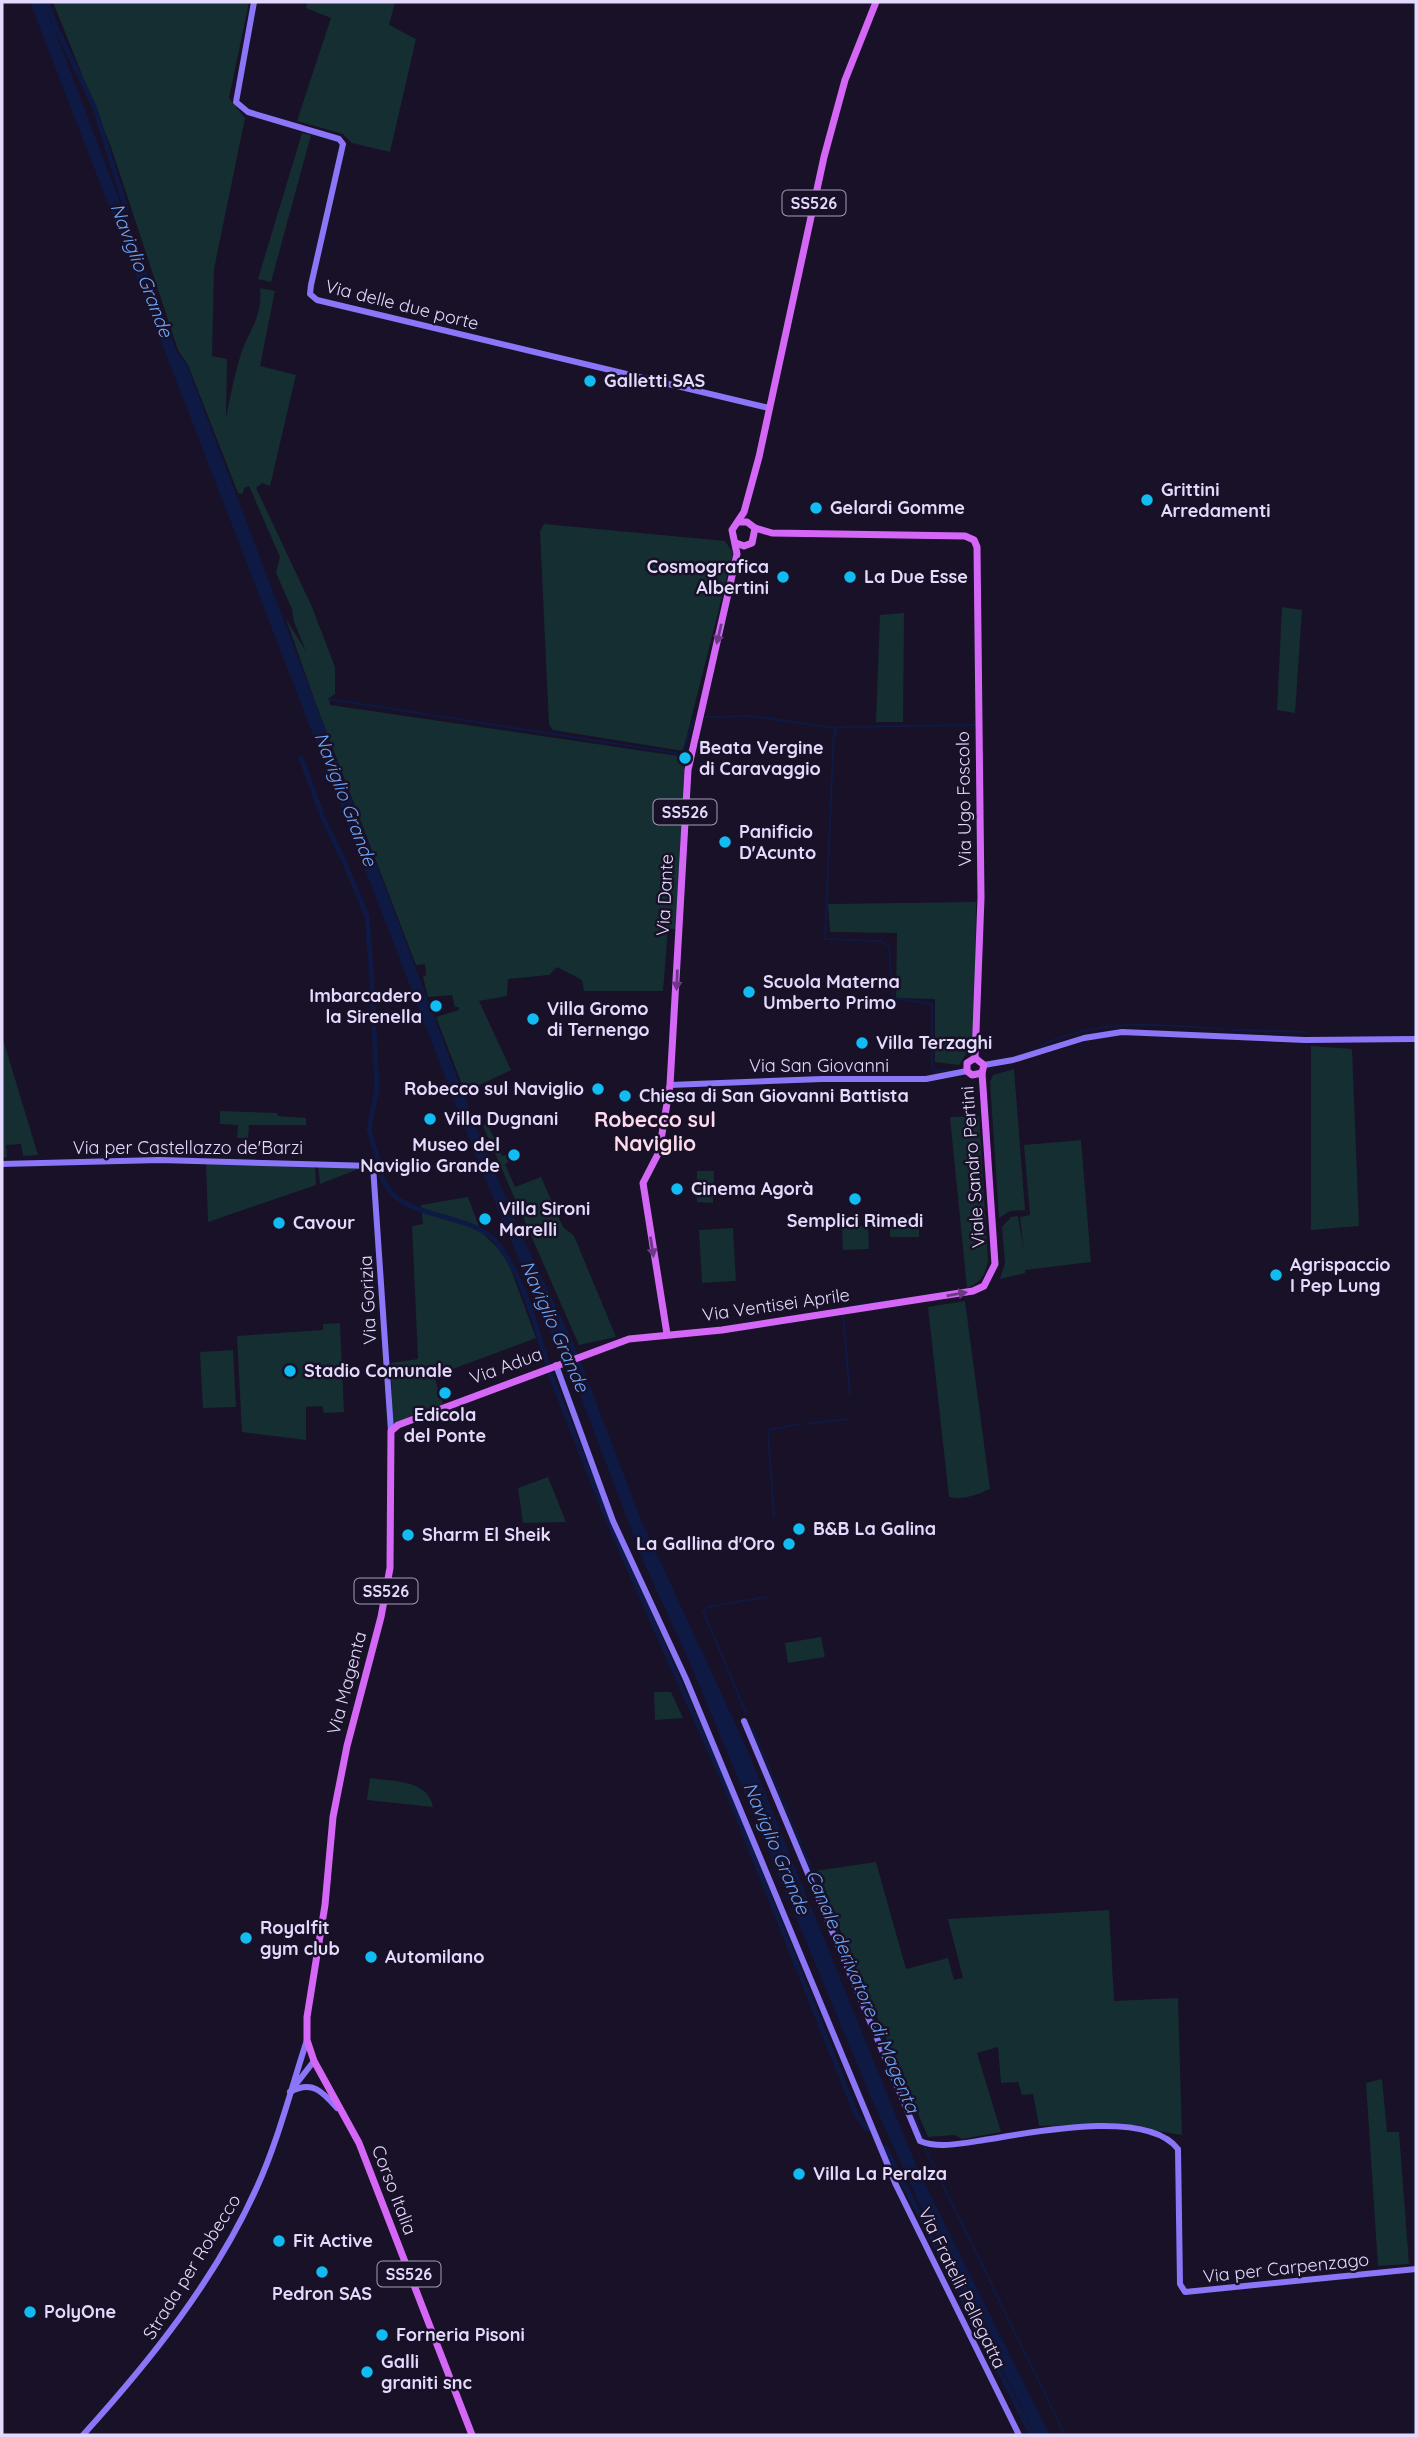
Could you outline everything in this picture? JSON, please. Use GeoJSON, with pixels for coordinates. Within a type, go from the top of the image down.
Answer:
{"type":"FeatureCollection","features":[{"type":"Feature","properties":{"kind":"main road","name":"SS526"},"geometry":{"type":"LineString","coordinates":[[736,544],[731,532],[740,522],[747,503],[824,157],[845,80],[876,2]]}},
{"type":"Feature","properties":{"kind":"main road","name":"SS526"},"geometry":{"type":"LineString","coordinates":[[747,503],[754,540]]}},
{"type":"Feature","properties":{"kind":"main road"},"geometry":{"type":"LineString","coordinates":[[740,522],[779,533]]}},
{"type":"Feature","properties":{"kind":"main road"},"geometry":{"type":"LineString","coordinates":[[736,544],[746,546],[754,540],[779,533]]}},
{"type":"Feature","properties":{"kind":"main road","name":"Via Ugo Foscolo"},"geometry":{"type":"LineString","coordinates":[[779,533],[965,536],[974,540],[977,547],[981,885],[975,1058]]}},
{"type":"Feature","properties":{"kind":"main road","name":"Via Dante"},"geometry":{"type":"LineString","coordinates":[[670,1085],[688,770],[735,561],[736,544]]}},
{"type":"Feature","properties":{"kind":"main road"},"geometry":{"type":"LineString","coordinates":[[975,1058],[983,1069],[972,1075],[967,1071],[967,1063],[975,1058]]}},
{"type":"Feature","properties":{"kind":"main road","name":"Viale Sandro Pertini"},"geometry":{"type":"LineString","coordinates":[[890,1306],[973,1292],[991,1278],[995,1265],[983,1069]]}},
{"type":"Feature","properties":{"kind":"main road","name":"SS526"},"geometry":{"type":"LineString","coordinates":[[663,1318],[644,1179],[659,1152],[670,1085]]}},
{"type":"Feature","properties":{"kind":"main road","name":"Via Ventisei Aprile"},"geometry":{"type":"LineString","coordinates":[[583,1355],[629,1339],[722,1330],[890,1306]]}},
{"type":"Feature","properties":{"kind":"main road"},"geometry":{"type":"LineString","coordinates":[[663,1318],[667,1334]]}},
{"type":"Feature","properties":{"kind":"main road"},"geometry":{"type":"LineString","coordinates":[[648,1337],[659,1329],[663,1318]]}},
{"type":"Feature","properties":{"kind":"main road","name":"Via Adua"},"geometry":{"type":"LineString","coordinates":[[391,1431],[398,1424],[583,1355]]}},
{"type":"Feature","properties":{"kind":"main road","name":"Via Magenta"},"geometry":{"type":"LineString","coordinates":[[307,2040],[307,2017],[325,1905],[332,1817],[346,1746],[386,1593],[392,1537],[391,1431]]}},
{"type":"Feature","properties":{"kind":"main road","name":"Corso Italia"},"geometry":{"type":"LineString","coordinates":[[307,2040],[314,2065],[359,2143],[472,2435]]}},
{"type":"Feature","properties":{"kind":"street","name":"Via delle due porte"},"geometry":{"type":"LineString","coordinates":[[254,2],[236,102],[248,112],[339,139],[343,144],[311,285],[310,294],[317,300],[769,408]]}},
{"type":"Feature","properties":{"kind":"street"},"geometry":{"type":"LineString","coordinates":[[983,1069],[1084,1038],[1122,1032],[1305,1040],[1416,1039]]}},
{"type":"Feature","properties":{"kind":"street","name":"Via San Giovanni"},"geometry":{"type":"LineString","coordinates":[[670,1085],[822,1079],[926,1079],[967,1071]]}},
{"type":"Feature","properties":{"kind":"street","name":"Via per Castellazzo de'Barzi"},"geometry":{"type":"LineString","coordinates":[[2,1164],[162,1160],[373,1166]]}},
{"type":"Feature","properties":{"kind":"street","name":"Via Gorizia"},"geometry":{"type":"LineString","coordinates":[[373,1166],[391,1431]]}},
{"type":"Feature","properties":{"kind":"street","name":"Via Fratelli Pellegatta"},"geometry":{"type":"LineString","coordinates":[[559,1364],[613,1521],[686,1679],[865,2113],[896,2185],[1019,2435]]}},
{"type":"Feature","properties":{"kind":"street","name":"Via per Carpenzago"},"geometry":{"type":"LineString","coordinates":[[744,1721],[923,2143],[958,2143],[1099,2127],[1157,2133],[1171,2139],[1178,2149],[1180,2284],[1185,2292],[1416,2269]]}},
{"type":"Feature","properties":{"kind":"street","name":"Strada per Robecco"},"geometry":{"type":"LineString","coordinates":[[83,2435],[152,2357],[243,2217],[259,2184],[307,2040]]}},
{"type":"Feature","properties":{"kind":"street"},"geometry":{"type":"LineString","coordinates":[[298,2068],[314,2065]]}},
{"type":"Feature","properties":{"kind":"street","name":"Strada per Robecco"},"geometry":{"type":"LineString","coordinates":[[290,2092],[314,2065]]}},
{"type":"Feature","properties":{"kind":"street"},"geometry":{"type":"LineString","coordinates":[[290,2092],[300,2086],[316,2087],[344,2113]]}},
{"type":"Feature","properties":{"kind":"green space"},"geometry":{"type":"Polygon","coordinates":[[[53,2],[249,2],[229,98],[245,118],[214,269],[212,356],[227,359],[226,418],[240,357],[257,316],[260,288],[275,291],[260,366],[296,375],[270,486],[262,483],[256,488],[312,607],[335,667],[335,694],[329,698],[330,705],[685,757],[676,929],[668,929],[663,991],[584,991],[582,980],[557,967],[549,975],[508,979],[507,996],[479,1001],[511,1070],[465,1092],[436,1017],[459,1010],[459,1007],[455,1007],[452,995],[428,997],[423,977],[426,975],[425,964],[416,965],[286,619],[306,651],[276,573],[280,557],[249,486],[244,488],[243,494],[238,493],[188,365],[178,350],[111,147],[53,2]]]}},
{"type":"Feature","properties":{"kind":"green space"},"geometry":{"type":"Polygon","coordinates":[[[307,2],[395,2],[389,25],[416,39],[390,152],[352,143],[343,134],[297,121],[331,18],[306,8],[307,2]]]}},
{"type":"Feature","properties":{"kind":"green space"},"geometry":{"type":"Polygon","coordinates":[[[302,133],[311,135],[271,282],[258,279],[302,133]]]}},
{"type":"Feature","properties":{"kind":"green space"},"geometry":{"type":"Polygon","coordinates":[[[544,524],[725,541],[733,553],[683,751],[553,730],[549,725],[540,532],[544,524]]]}},
{"type":"Feature","properties":{"kind":"green space"},"geometry":{"type":"Polygon","coordinates":[[[1282,607],[1302,610],[1295,713],[1277,710],[1282,607]]]}},
{"type":"Feature","properties":{"kind":"green space"},"geometry":{"type":"Polygon","coordinates":[[[904,613],[903,722],[876,722],[880,615],[904,613]]]}},
{"type":"Feature","properties":{"kind":"green space"},"geometry":{"type":"Polygon","coordinates":[[[976,902],[975,1040],[959,1065],[935,1062],[935,999],[896,998],[897,933],[830,932],[828,904],[976,902]]]}},
{"type":"Feature","properties":{"kind":"green space"},"geometry":{"type":"Polygon","coordinates":[[[2,1036],[38,1155],[23,1156],[21,1144],[6,1145],[7,1157],[2,1158],[2,1036]]]}},
{"type":"Feature","properties":{"kind":"green space"},"geometry":{"type":"Polygon","coordinates":[[[1311,1046],[1352,1049],[1359,1226],[1311,1230],[1311,1046]]]}},
{"type":"Feature","properties":{"kind":"green space"},"geometry":{"type":"Polygon","coordinates":[[[1014,1069],[1025,1210],[1010,1211],[999,1218],[990,1082],[993,1075],[1014,1069]]]}},
{"type":"Feature","properties":{"kind":"green space"},"geometry":{"type":"Polygon","coordinates":[[[220,1111],[277,1113],[278,1116],[306,1118],[306,1125],[249,1125],[248,1138],[237,1138],[238,1125],[220,1124],[220,1111]]]}},
{"type":"Feature","properties":{"kind":"green space"},"geometry":{"type":"Polygon","coordinates":[[[979,1116],[988,1261],[982,1278],[967,1288],[950,1117],[979,1116]]]}},
{"type":"Feature","properties":{"kind":"green space"},"geometry":{"type":"Polygon","coordinates":[[[487,1123],[502,1156],[506,1155],[509,1162],[505,1164],[515,1187],[541,1177],[563,1227],[574,1236],[616,1337],[579,1345],[483,1126],[487,1123]]]}},
{"type":"Feature","properties":{"kind":"green space"},"geometry":{"type":"Polygon","coordinates":[[[1081,1140],[1091,1262],[1025,1270],[1025,1273],[1000,1279],[1005,1263],[1002,1227],[1011,1217],[1018,1216],[1024,1253],[1020,1217],[1030,1215],[1024,1145],[1081,1140]]]}},
{"type":"Feature","properties":{"kind":"green space"},"geometry":{"type":"Polygon","coordinates":[[[206,1164],[315,1165],[316,1185],[208,1222],[206,1164]]]}},
{"type":"Feature","properties":{"kind":"green space"},"geometry":{"type":"Polygon","coordinates":[[[318,1165],[361,1168],[320,1184],[318,1165]]]}},
{"type":"Feature","properties":{"kind":"green space"},"geometry":{"type":"Polygon","coordinates":[[[697,1171],[714,1171],[713,1203],[697,1202],[697,1171]]]}},
{"type":"Feature","properties":{"kind":"green space"},"geometry":{"type":"Polygon","coordinates":[[[468,1197],[481,1232],[506,1256],[536,1338],[434,1376],[443,1404],[392,1424],[391,1363],[418,1359],[412,1226],[423,1224],[421,1205],[468,1197]]]}},
{"type":"Feature","properties":{"kind":"green space"},"geometry":{"type":"Polygon","coordinates":[[[919,1215],[919,1237],[890,1237],[890,1216],[919,1215]]]}},
{"type":"Feature","properties":{"kind":"green space"},"geometry":{"type":"Polygon","coordinates":[[[868,1226],[869,1249],[843,1250],[842,1227],[868,1226]]]}},
{"type":"Feature","properties":{"kind":"green space"},"geometry":{"type":"Polygon","coordinates":[[[733,1228],[736,1281],[702,1283],[699,1230],[733,1228]]]}},
{"type":"Feature","properties":{"kind":"green space"},"geometry":{"type":"Polygon","coordinates":[[[965,1301],[990,1489],[955,1498],[949,1497],[928,1307],[965,1301]]]}},
{"type":"Feature","properties":{"kind":"green space","name":"Stadio Comunale"},"geometry":{"type":"Polygon","coordinates":[[[340,1323],[344,1412],[324,1413],[322,1406],[306,1407],[306,1440],[242,1432],[237,1336],[323,1330],[323,1324],[340,1323]]]}},
{"type":"Feature","properties":{"kind":"green space"},"geometry":{"type":"Polygon","coordinates":[[[233,1350],[236,1407],[203,1408],[200,1352],[233,1350]]]}},
{"type":"Feature","properties":{"kind":"green space"},"geometry":{"type":"Polygon","coordinates":[[[548,1477],[566,1522],[523,1523],[518,1488],[548,1477]]]}},
{"type":"Feature","properties":{"kind":"green space"},"geometry":{"type":"Polygon","coordinates":[[[821,1637],[825,1657],[788,1663],[785,1643],[821,1637]]]}},
{"type":"Feature","properties":{"kind":"green space"},"geometry":{"type":"Polygon","coordinates":[[[654,1692],[671,1692],[683,1718],[655,1720],[654,1692]]]}},
{"type":"Feature","properties":{"kind":"green space"},"geometry":{"type":"Polygon","coordinates":[[[370,1778],[417,1787],[430,1798],[433,1807],[367,1800],[370,1778]]]}},
{"type":"Feature","properties":{"kind":"green space"},"geometry":{"type":"Polygon","coordinates":[[[876,1862],[906,1969],[948,1958],[954,1980],[963,1978],[948,1919],[1109,1910],[1114,2001],[1178,1998],[1182,2135],[1114,2124],[1039,2126],[1033,2094],[1022,2095],[1018,2082],[1001,2083],[998,2047],[977,2053],[1001,2132],[962,2139],[954,2135],[928,2137],[815,1871],[876,1862]]]}},
{"type":"Feature","properties":{"kind":"green space"},"geometry":{"type":"Polygon","coordinates":[[[1382,2079],[1387,2132],[1399,2132],[1409,2264],[1378,2266],[1366,2083],[1382,2079]]]}},
{"type":"Feature","properties":{"kind":"water","name":"Naviglio Grande"},"geometry":{"type":"Polygon","coordinates":[[[30,2],[44,2],[177,352],[187,365],[478,1132],[524,1240],[573,1342],[642,1522],[747,1749],[918,2170],[1050,2435],[1035,2435],[917,2198],[873,2102],[690,1663],[644,1563],[566,1358],[546,1325],[475,1154],[30,2]]]}},
{"type":"Feature","properties":{"kind":"waterway","name":"Naviglio Grande"},"geometry":{"type":"LineString","coordinates":[[47,2],[94,106],[126,208],[122,213]]}},
{"type":"Feature","properties":{"kind":"waterway"},"geometry":{"type":"LineString","coordinates":[[329,699],[682,754],[694,719]]}},
{"type":"Feature","properties":{"kind":"waterway","name":"Canale derivatore di Magenta"},"geometry":{"type":"LineString","coordinates":[[705,717],[752,716],[834,728],[825,939],[880,941],[889,946],[893,998],[932,1004],[932,1068],[937,1071],[947,1070]]}},
{"type":"Feature","properties":{"kind":"waterway"},"geometry":{"type":"LineString","coordinates":[[835,736],[837,727],[976,725]]}},
{"type":"Feature","properties":{"kind":"waterway"},"geometry":{"type":"LineString","coordinates":[[301,758],[314,793]]}},
{"type":"Feature","properties":{"kind":"waterway"},"geometry":{"type":"LineString","coordinates":[[315,796],[321,812]]}},
{"type":"Feature","properties":{"kind":"waterway"},"geometry":{"type":"LineString","coordinates":[[322,816],[345,863]]}},
{"type":"Feature","properties":{"kind":"waterway"},"geometry":{"type":"LineString","coordinates":[[346,866],[367,916],[372,981]]}},
{"type":"Feature","properties":{"kind":"waterway"},"geometry":{"type":"LineString","coordinates":[[372,984],[377,1089],[369,1130],[374,1147]]}},
{"type":"Feature","properties":{"kind":"waterway"},"geometry":{"type":"LineString","coordinates":[[1040,1046],[1062,1037],[1107,1027],[1152,1025],[1222,1029]]}},
{"type":"Feature","properties":{"kind":"waterway"},"geometry":{"type":"LineString","coordinates":[[1231,1030],[1307,1032]]}},
{"type":"Feature","properties":{"kind":"waterway"},"geometry":{"type":"LineString","coordinates":[[375,1150],[379,1162]]}},
{"type":"Feature","properties":{"kind":"waterway","name":"Naviglio Grande"},"geometry":{"type":"LineString","coordinates":[[380,1167],[386,1185],[397,1198],[413,1207],[468,1224],[497,1243],[521,1285],[547,1363]]}},
{"type":"Feature","properties":{"kind":"waterway","name":"Canale derivatore di Magenta"},"geometry":{"type":"LineString","coordinates":[[842,1308],[887,1301]]}},
{"type":"Feature","properties":{"kind":"waterway","name":"Canale derivatore di Magenta"},"geometry":{"type":"LineString","coordinates":[[843,1316],[850,1395]]}},
{"type":"Feature","properties":{"kind":"waterway"},"geometry":{"type":"LineString","coordinates":[[550,1373],[608,1521],[725,1785],[857,2116],[868,2130]]}},
{"type":"Feature","properties":{"kind":"waterway","name":"Canale derivatore di Magenta"},"geometry":{"type":"LineString","coordinates":[[807,1424],[848,1419]]}},
{"type":"Feature","properties":{"kind":"waterway","name":"Canale derivatore di Magenta"},"geometry":{"type":"LineString","coordinates":[[774,1516],[768,1430],[799,1424]]}},
{"type":"Feature","properties":{"kind":"waterway","name":"Canale derivatore di Magenta"},"geometry":{"type":"LineString","coordinates":[[747,1715],[703,1611],[708,1607],[765,1597]]}},
{"type":"Feature","properties":{"kind":"waterway","name":"Canale derivatore di Magenta"},"geometry":{"type":"LineString","coordinates":[[752,1727],[924,2139]]}},
{"type":"Feature","properties":{"kind":"waterway","name":"Canale derivatore di Magenta"},"geometry":{"type":"LineString","coordinates":[[924,2146],[1065,2435]]}},
{"type":"Feature","properties":{"kind":"waterway"},"geometry":{"type":"LineString","coordinates":[[885,2147],[1032,2435]]}},
{"type":"Feature","properties":{"kind":"place","name":"Galletti SAS"},"geometry":{"type":"Point","coordinates":[590,381]}},
{"type":"Feature","properties":{"kind":"place","name":"Grittini Arredamenti"},"geometry":{"type":"Point","coordinates":[1147,500]}},
{"type":"Feature","properties":{"kind":"place","name":"Gelardi Gomme"},"geometry":{"type":"Point","coordinates":[816,508]}},
{"type":"Feature","properties":{"kind":"place","name":"Cosmografica Albertini"},"geometry":{"type":"Point","coordinates":[783,577]}},
{"type":"Feature","properties":{"kind":"place","name":"La Due Esse"},"geometry":{"type":"Point","coordinates":[850,577]}},
{"type":"Feature","properties":{"kind":"place","name":"Beata Vergine di Caravaggio"},"geometry":{"type":"Point","coordinates":[685,758]}},
{"type":"Feature","properties":{"kind":"place","name":"Panificio D'Acunto"},"geometry":{"type":"Point","coordinates":[725,842]}},
{"type":"Feature","properties":{"kind":"place","name":"Scuola Materna Umberto Primo"},"geometry":{"type":"Point","coordinates":[749,992]}},
{"type":"Feature","properties":{"kind":"place","name":"Imbarcadero la Sirenella"},"geometry":{"type":"Point","coordinates":[436,1006]}},
{"type":"Feature","properties":{"kind":"place","name":"Villa Gromo di Ternengo"},"geometry":{"type":"Point","coordinates":[533,1019]}},
{"type":"Feature","properties":{"kind":"place","name":"Villa Terzaghi"},"geometry":{"type":"Point","coordinates":[862,1043]}},
{"type":"Feature","properties":{"kind":"place","name":"Robecco sul Naviglio"},"geometry":{"type":"Point","coordinates":[598,1089]}},
{"type":"Feature","properties":{"kind":"place","name":"Chiesa di San Giovanni Battista"},"geometry":{"type":"Point","coordinates":[625,1096]}},
{"type":"Feature","properties":{"kind":"place","name":"Villa Dugnani"},"geometry":{"type":"Point","coordinates":[430,1119]}},
{"type":"Feature","properties":{"kind":"place","name":"Museo del Naviglio Grande"},"geometry":{"type":"Point","coordinates":[514,1155]}},
{"type":"Feature","properties":{"kind":"place","name":"Cinema Agorà"},"geometry":{"type":"Point","coordinates":[677,1189]}},
{"type":"Feature","properties":{"kind":"place","name":"Semplici Rimedi"},"geometry":{"type":"Point","coordinates":[855,1199]}},
{"type":"Feature","properties":{"kind":"place","name":"Villa Sironi Marelli"},"geometry":{"type":"Point","coordinates":[485,1219]}},
{"type":"Feature","properties":{"kind":"place","name":"Cavour"},"geometry":{"type":"Point","coordinates":[279,1223]}},
{"type":"Feature","properties":{"kind":"place","name":"Agrispaccio I Pep Lung"},"geometry":{"type":"Point","coordinates":[1276,1275]}},
{"type":"Feature","properties":{"kind":"place","name":"Stadio Comunale"},"geometry":{"type":"Point","coordinates":[290,1371]}},
{"type":"Feature","properties":{"kind":"place","name":"Edicola del Ponte"},"geometry":{"type":"Point","coordinates":[445,1393]}},
{"type":"Feature","properties":{"kind":"place","name":"B&B La Galina"},"geometry":{"type":"Point","coordinates":[799,1529]}},
{"type":"Feature","properties":{"kind":"place","name":"Sharm El Sheik"},"geometry":{"type":"Point","coordinates":[408,1535]}},
{"type":"Feature","properties":{"kind":"place","name":"La Gallina d'Oro"},"geometry":{"type":"Point","coordinates":[789,1544]}},
{"type":"Feature","properties":{"kind":"place","name":"Royalfit gym club"},"geometry":{"type":"Point","coordinates":[246,1938]}},
{"type":"Feature","properties":{"kind":"place","name":"Automilano"},"geometry":{"type":"Point","coordinates":[371,1957]}},
{"type":"Feature","properties":{"kind":"place","name":"Villa La Peralza"},"geometry":{"type":"Point","coordinates":[799,2174]}},
{"type":"Feature","properties":{"kind":"place","name":"Fit Active"},"geometry":{"type":"Point","coordinates":[279,2241]}},
{"type":"Feature","properties":{"kind":"place","name":"Pedron SAS"},"geometry":{"type":"Point","coordinates":[322,2272]}},
{"type":"Feature","properties":{"kind":"place","name":"PolyOne"},"geometry":{"type":"Point","coordinates":[30,2312]}},
{"type":"Feature","properties":{"kind":"place","name":"Forneria Pisoni"},"geometry":{"type":"Point","coordinates":[382,2335]}},
{"type":"Feature","properties":{"kind":"place","name":"Galli graniti snc"},"geometry":{"type":"Point","coordinates":[367,2372]}},
{"type":"Feature","properties":{"kind":"district","name":"Robecco sul Naviglio"},"geometry":{"type":"Point","coordinates":[655,1132]}}]}
